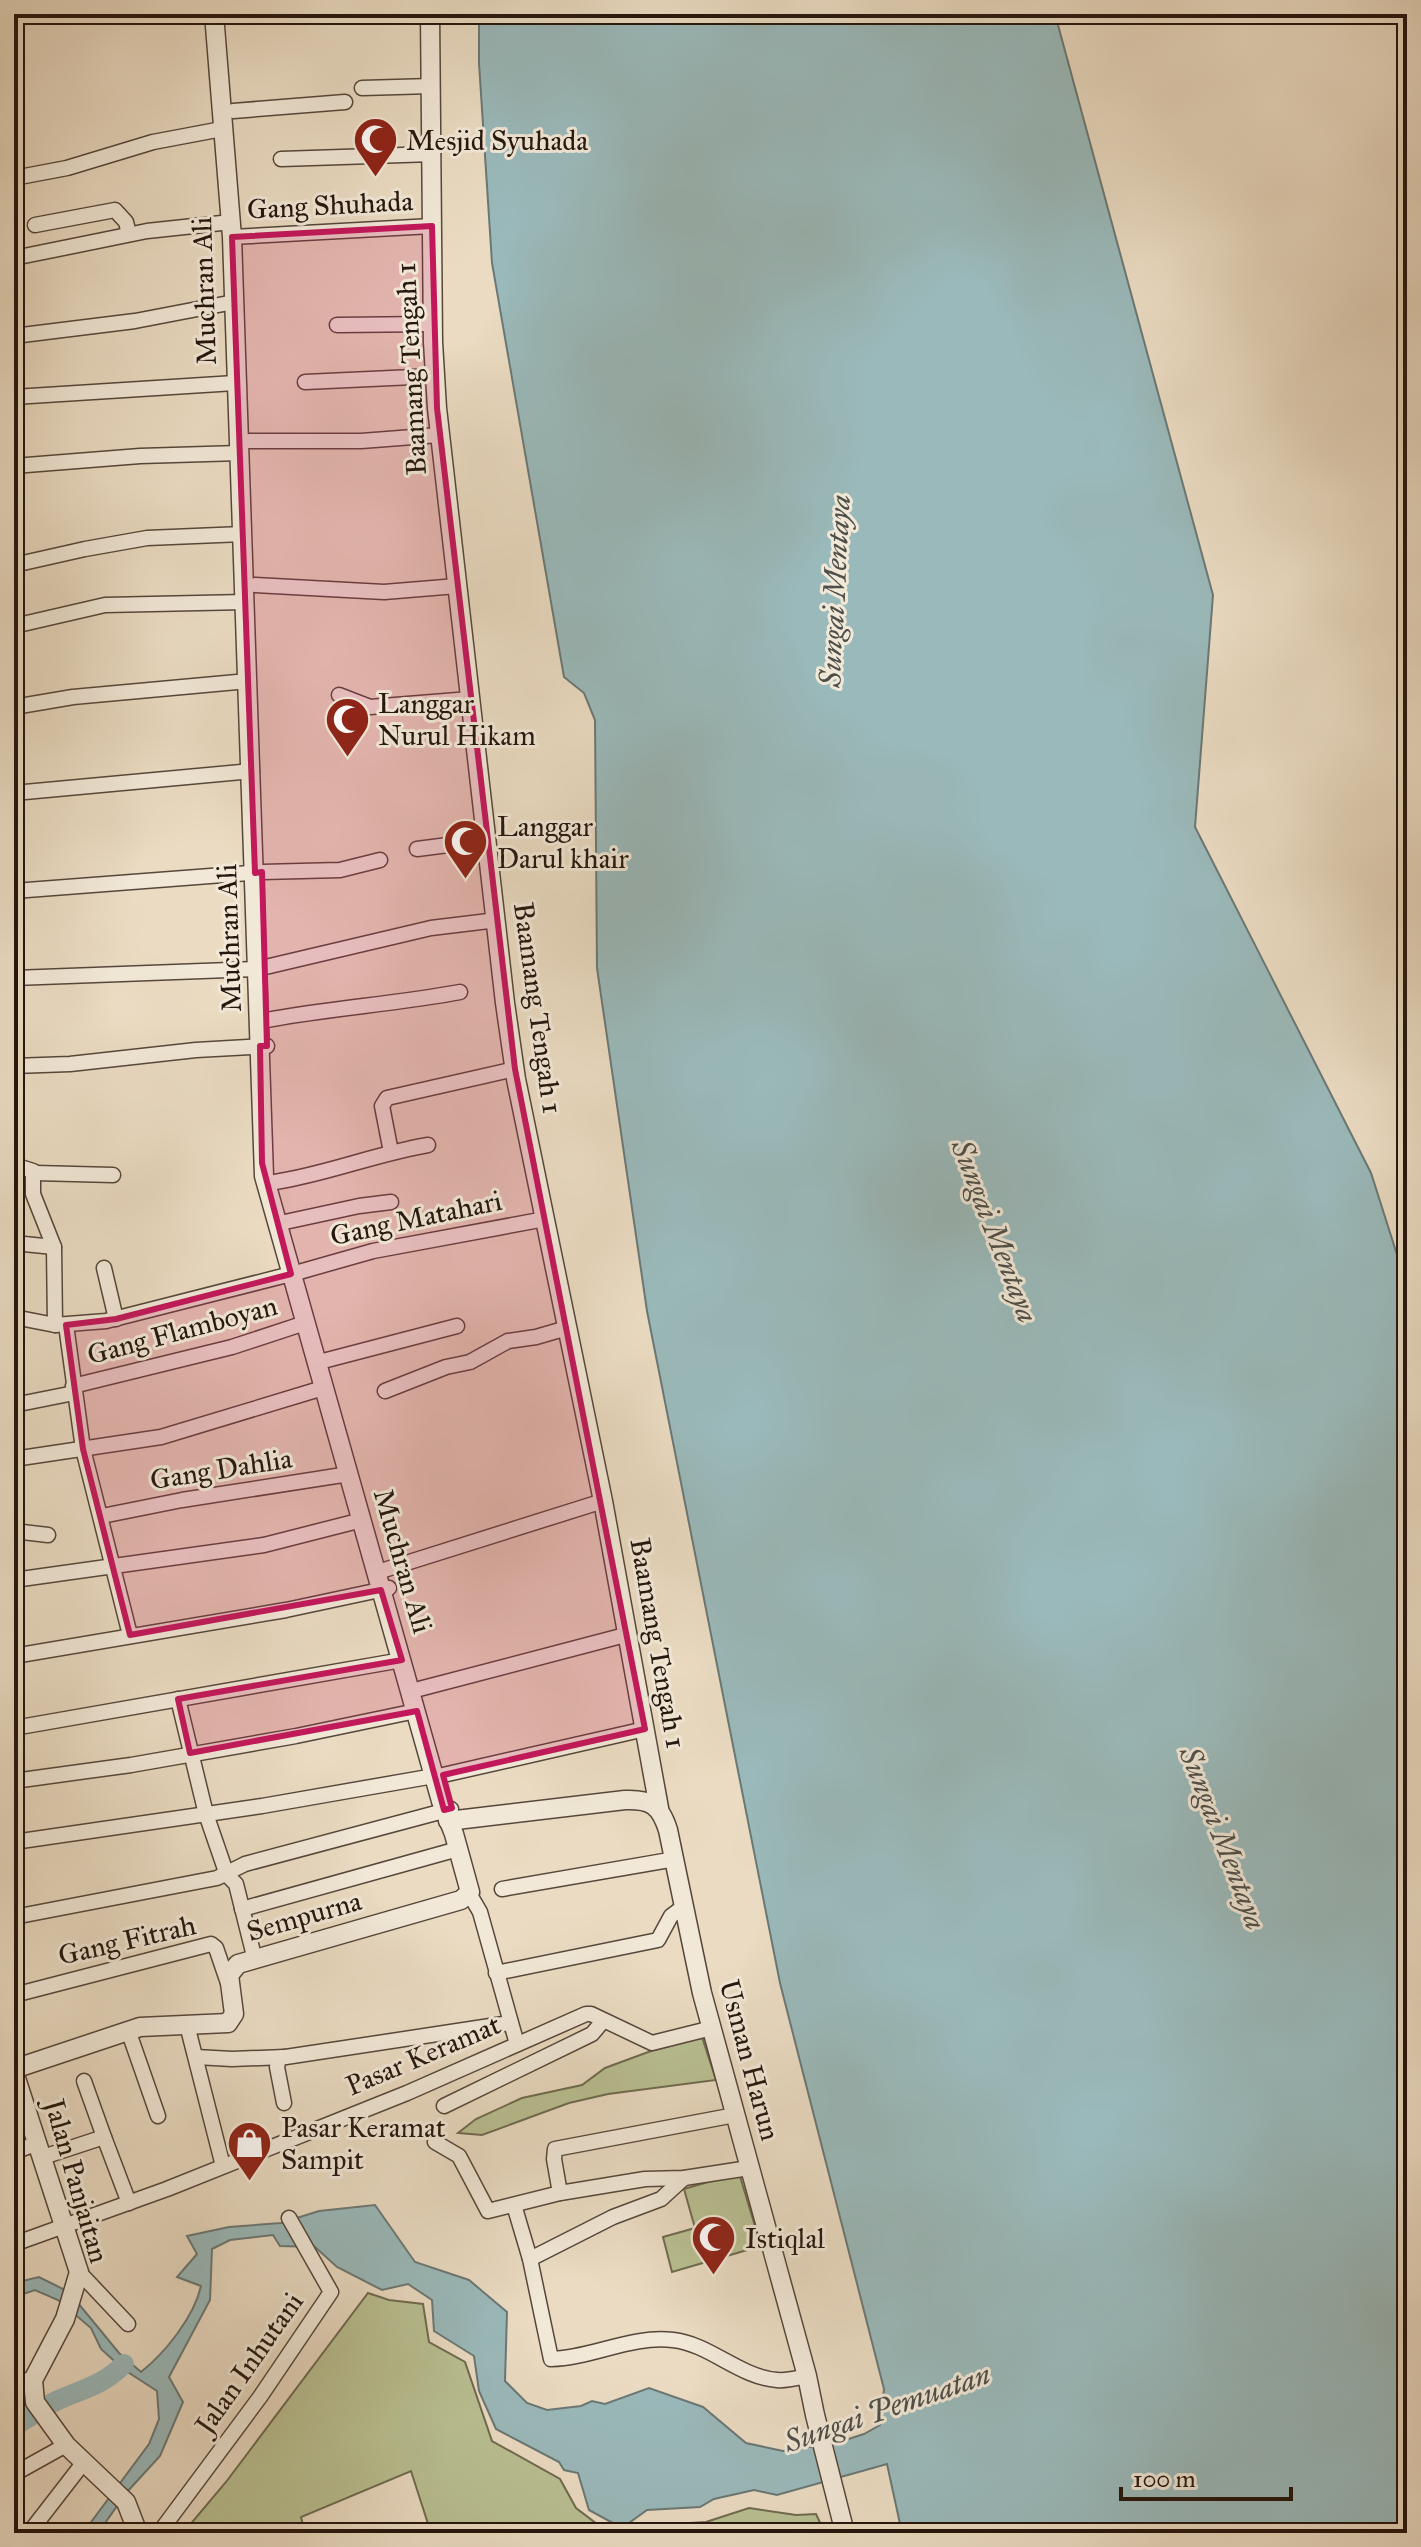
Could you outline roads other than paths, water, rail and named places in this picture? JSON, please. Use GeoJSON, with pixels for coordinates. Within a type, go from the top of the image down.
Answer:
{"type":"FeatureCollection","features":[{"type":"Feature","properties":{"kind":"street","name":"Muchran Ali"},"geometry":{"type":"LineString","coordinates":[[214,14],[222,129],[234,232],[244,434],[249,565],[245,602],[260,919],[264,1176],[323,1361],[385,1583],[419,1689],[468,1893]]}},
{"type":"Feature","properties":{"kind":"street","name":"Muchran Ali"},"geometry":{"type":"LineString","coordinates":[[224,14],[233,111],[235,383],[244,434],[243,534],[255,585],[258,873]]}},
{"type":"Feature","properties":{"kind":"street","name":"Baamang Tengah 1"},"geometry":{"type":"LineString","coordinates":[[430,14],[433,324],[439,435],[515,1069],[629,1634],[659,1808]]}},
{"type":"Feature","properties":{"kind":"street"},"geometry":{"type":"LineString","coordinates":[[362,88],[432,86]]}},
{"type":"Feature","properties":{"kind":"street"},"geometry":{"type":"LineString","coordinates":[[233,111],[345,102]]}},
{"type":"Feature","properties":{"kind":"street"},"geometry":{"type":"LineString","coordinates":[[14,178],[67,168],[166,139],[222,129]]}},
{"type":"Feature","properties":{"kind":"street"},"geometry":{"type":"LineString","coordinates":[[281,159],[433,154]]}},
{"type":"Feature","properties":{"kind":"street"},"geometry":{"type":"LineString","coordinates":[[35,225],[115,210],[123,216],[129,234]]}},
{"type":"Feature","properties":{"kind":"street","name":"Gang Shuhada"},"geometry":{"type":"LineString","coordinates":[[14,258],[129,234],[432,226]]}},
{"type":"Feature","properties":{"kind":"street"},"geometry":{"type":"LineString","coordinates":[[14,336],[135,321],[234,302]]}},
{"type":"Feature","properties":{"kind":"street"},"geometry":{"type":"LineString","coordinates":[[337,325],[433,324]]}},
{"type":"Feature","properties":{"kind":"street"},"geometry":{"type":"LineString","coordinates":[[305,382],[435,376]]}},
{"type":"Feature","properties":{"kind":"street"},"geometry":{"type":"LineString","coordinates":[[14,397],[235,383]]}},
{"type":"Feature","properties":{"kind":"street"},"geometry":{"type":"LineString","coordinates":[[14,466],[140,456],[244,434],[361,441],[439,435]]}},
{"type":"Feature","properties":{"kind":"street"},"geometry":{"type":"LineString","coordinates":[[14,565],[147,538],[243,534]]}},
{"type":"Feature","properties":{"kind":"street"},"geometry":{"type":"LineString","coordinates":[[255,585],[384,592],[457,586]]}},
{"type":"Feature","properties":{"kind":"street"},"geometry":{"type":"LineString","coordinates":[[14,626],[105,605],[245,602]]}},
{"type":"Feature","properties":{"kind":"street"},"geometry":{"type":"LineString","coordinates":[[14,707],[73,697],[248,681]]}},
{"type":"Feature","properties":{"kind":"street"},"geometry":{"type":"LineString","coordinates":[[339,695],[370,707],[470,699]]}},
{"type":"Feature","properties":{"kind":"street"},"geometry":{"type":"LineString","coordinates":[[14,793],[252,771]]}},
{"type":"Feature","properties":{"kind":"street"},"geometry":{"type":"LineString","coordinates":[[417,849],[487,840]]}},
{"type":"Feature","properties":{"kind":"street"},"geometry":{"type":"LineString","coordinates":[[14,891],[340,870],[380,860]]}},
{"type":"Feature","properties":{"kind":"street"},"geometry":{"type":"LineString","coordinates":[[14,978],[261,969],[431,928],[497,920]]}},
{"type":"Feature","properties":{"kind":"street","name":"Muchran Ali"},"geometry":{"type":"LineString","coordinates":[[261,969],[267,1020],[264,1046],[275,1182],[305,1323],[362,1520],[385,1583],[416,1711],[439,1776]]}},
{"type":"Feature","properties":{"kind":"street"},"geometry":{"type":"LineString","coordinates":[[267,1020],[311,1011],[405,1002],[460,992]]}},
{"type":"Feature","properties":{"kind":"street"},"geometry":{"type":"LineString","coordinates":[[14,1066],[70,1064],[264,1046]]}},
{"type":"Feature","properties":{"kind":"street"},"geometry":{"type":"LineString","coordinates":[[391,1152],[382,1106],[387,1098],[515,1069]]}},
{"type":"Feature","properties":{"kind":"street"},"geometry":{"type":"LineString","coordinates":[[275,1182],[315,1176],[391,1152],[428,1145]]}},
{"type":"Feature","properties":{"kind":"street"},"geometry":{"type":"LineString","coordinates":[[14,1165],[35,1173],[113,1175]]}},
{"type":"Feature","properties":{"kind":"street"},"geometry":{"type":"LineString","coordinates":[[35,1173],[33,1194],[54,1247],[60,1325],[83,1449],[130,1635]]}},
{"type":"Feature","properties":{"kind":"street"},"geometry":{"type":"LineString","coordinates":[[285,1222],[391,1202]]}},
{"type":"Feature","properties":{"kind":"street","name":"Gang Matahari"},"geometry":{"type":"LineString","coordinates":[[14,1317],[60,1325],[116,1319],[373,1251],[545,1219]]}},
{"type":"Feature","properties":{"kind":"street"},"geometry":{"type":"LineString","coordinates":[[14,1243],[54,1247]]}},
{"type":"Feature","properties":{"kind":"street"},"geometry":{"type":"LineString","coordinates":[[104,1268],[116,1319]]}},
{"type":"Feature","properties":{"kind":"street","name":"Gang Flamboyan"},"geometry":{"type":"LineString","coordinates":[[14,1405],[245,1343],[305,1323]]}},
{"type":"Feature","properties":{"kind":"street"},"geometry":{"type":"LineString","coordinates":[[323,1361],[457,1326]]}},
{"type":"Feature","properties":{"kind":"street"},"geometry":{"type":"LineString","coordinates":[[385,1391],[446,1367],[470,1362],[508,1341],[567,1328]]}},
{"type":"Feature","properties":{"kind":"street"},"geometry":{"type":"LineString","coordinates":[[14,1459],[178,1433],[323,1388]]}},
{"type":"Feature","properties":{"kind":"street","name":"Gang Dahlia"},"geometry":{"type":"LineString","coordinates":[[102,1516],[349,1474]]}},
{"type":"Feature","properties":{"kind":"street"},"geometry":{"type":"LineString","coordinates":[[14,1656],[286,1610],[385,1583],[603,1501]]}},
{"type":"Feature","properties":{"kind":"street"},"geometry":{"type":"LineString","coordinates":[[14,1580],[264,1545],[362,1520]]}},
{"type":"Feature","properties":{"kind":"street"},"geometry":{"type":"LineString","coordinates":[[14,1531],[48,1535]]}},
{"type":"Feature","properties":{"kind":"street"},"geometry":{"type":"LineString","coordinates":[[419,1689],[629,1634]]}},
{"type":"Feature","properties":{"kind":"street"},"geometry":{"type":"LineString","coordinates":[[14,1728],[402,1660]]}},
{"type":"Feature","properties":{"kind":"street"},"geometry":{"type":"LineString","coordinates":[[178,1699],[206,1814],[227,1875],[236,1884],[255,1960]]}},
{"type":"Feature","properties":{"kind":"street"},"geometry":{"type":"LineString","coordinates":[[14,1781],[131,1765],[416,1711]]}},
{"type":"Feature","properties":{"kind":"street"},"geometry":{"type":"LineString","coordinates":[[14,1842],[439,1776],[645,1729]]}},
{"type":"Feature","properties":{"kind":"street"},"geometry":{"type":"LineString","coordinates":[[14,1917],[227,1875],[245,1864],[452,1824],[625,1800],[650,1801],[659,1808]]}},
{"type":"Feature","properties":{"kind":"street","name":"Usman Harun"},"geometry":{"type":"LineString","coordinates":[[659,1808],[675,1859],[702,1993],[807,2376],[845,2533]]}},
{"type":"Feature","properties":{"kind":"street"},"geometry":{"type":"LineString","coordinates":[[242,1909],[452,1824]]}},
{"type":"Feature","properties":{"kind":"street"},"geometry":{"type":"LineString","coordinates":[[502,1889],[675,1859]]}},
{"type":"Feature","properties":{"kind":"street"},"geometry":{"type":"LineString","coordinates":[[468,1893],[480,1912],[517,2044]]}},
{"type":"Feature","properties":{"kind":"street","name":"Sempurna"},"geometry":{"type":"LineString","coordinates":[[14,2070],[128,2030],[222,2024],[233,2019],[228,1983],[234,1967],[468,1893]]}},
{"type":"Feature","properties":{"kind":"street"},"geometry":{"type":"LineString","coordinates":[[496,1973],[658,1940],[671,1916],[683,1907]]}},
{"type":"Feature","properties":{"kind":"street","name":"Gang Fitrah"},"geometry":{"type":"LineString","coordinates":[[14,1995],[211,1944],[216,1948],[228,1983]]}},
{"type":"Feature","properties":{"kind":"street","name":"Pasar Keramat"},"geometry":{"type":"LineString","coordinates":[[14,2244],[129,2203],[407,2093],[586,2014],[657,2043],[712,2028]]}},
{"type":"Feature","properties":{"kind":"street"},"geometry":{"type":"LineString","coordinates":[[444,2106],[592,2034],[603,2021]]}},
{"type":"Feature","properties":{"kind":"street"},"geometry":{"type":"LineString","coordinates":[[196,2057],[285,2057],[510,2023]]}},
{"type":"Feature","properties":{"kind":"street"},"geometry":{"type":"LineString","coordinates":[[187,2025],[223,2166]]}},
{"type":"Feature","properties":{"kind":"street"},"geometry":{"type":"LineString","coordinates":[[128,2030],[158,2116]]}},
{"type":"Feature","properties":{"kind":"street"},"geometry":{"type":"LineString","coordinates":[[284,2103],[276,2061],[285,2057]]}},
{"type":"Feature","properties":{"kind":"street","name":"Jalan Panjaitan"},"geometry":{"type":"LineString","coordinates":[[14,2070],[66,2227],[77,2280],[65,2319],[23,2380],[39,2409],[66,2445],[126,2502],[138,2533]]}},
{"type":"Feature","properties":{"kind":"street"},"geometry":{"type":"LineString","coordinates":[[84,2081],[129,2203]]}},
{"type":"Feature","properties":{"kind":"street"},"geometry":{"type":"LineString","coordinates":[[560,2193],[553,2155],[555,2149],[735,2115]]}},
{"type":"Feature","properties":{"kind":"street"},"geometry":{"type":"LineString","coordinates":[[14,2152],[41,2150],[104,2137]]}},
{"type":"Feature","properties":{"kind":"street"},"geometry":{"type":"LineString","coordinates":[[435,2142],[459,2156],[486,2210],[560,2193],[645,2179],[684,2178],[749,2168]]}},
{"type":"Feature","properties":{"kind":"street"},"geometry":{"type":"LineString","coordinates":[[530,2259],[613,2217],[661,2199],[684,2178]]}},
{"type":"Feature","properties":{"kind":"street"},"geometry":{"type":"LineString","coordinates":[[514,2205],[530,2259],[551,2359],[658,2338],[677,2340],[700,2348],[752,2374],[769,2379],[781,2381],[807,2376]]}},
{"type":"Feature","properties":{"kind":"street","name":"Jalan Inhutani"},"geometry":{"type":"LineString","coordinates":[[159,2533],[260,2397],[331,2292],[289,2218]]}},
{"type":"Feature","properties":{"kind":"street"},"geometry":{"type":"LineString","coordinates":[[77,2280],[128,2324]]}},
{"type":"Feature","properties":{"kind":"street"},"geometry":{"type":"LineString","coordinates":[[14,2474],[66,2445]]}},
{"type":"Feature","properties":{"kind":"street"},"geometry":{"type":"LineString","coordinates":[[29,2533],[89,2467]]}},
{"type":"Feature","properties":{"kind":"water","name":"Sungai Mentaya"},"geometry":{"type":"Polygon","coordinates":[[[479,14],[1055,14],[1213,595],[1195,827],[1371,1173],[1407,1286],[1407,2533],[902,2533],[887,2464],[777,2495],[754,2490],[714,2499],[700,2507],[647,2510],[622,2528],[589,2510],[578,2473],[564,2470],[559,2462],[496,2429],[479,2391],[474,2356],[434,2331],[432,2300],[408,2284],[382,2290],[337,2267],[315,2247],[280,2246],[273,2235],[230,2240],[212,2249],[210,2300],[169,2377],[183,2402],[160,2456],[127,2492],[98,2533],[83,2533],[149,2444],[159,2419],[157,2391],[123,2369],[101,2349],[91,2328],[58,2300],[35,2290],[14,2297],[14,2283],[39,2277],[69,2292],[119,2353],[141,2372],[177,2334],[197,2298],[201,2286],[177,2277],[197,2254],[187,2236],[229,2227],[281,2223],[319,2211],[375,2205],[415,2262],[469,2280],[507,2312],[505,2381],[527,2403],[547,2410],[581,2406],[592,2401],[605,2404],[649,2388],[703,2407],[746,2443],[783,2451],[836,2443],[880,2425],[884,2389],[780,1983],[647,1311],[597,968],[595,720],[584,693],[564,677],[492,263],[479,63],[479,14]]]}},
{"type":"Feature","properties":{"kind":"waterway","name":"Sungai Pemuatan"},"geometry":{"type":"LineString","coordinates":[[14,2426],[52,2403],[98,2383],[124,2364]]}},
{"type":"Feature","properties":{"kind":"place","name":"Mesjid Syuhada"},"geometry":{"type":"Point","coordinates":[375,179]}},
{"type":"Feature","properties":{"kind":"place","name":"Langgar Nurul Hikam"},"geometry":{"type":"Point","coordinates":[347,758]}},
{"type":"Feature","properties":{"kind":"place","name":"Langgar Darul khair"},"geometry":{"type":"Point","coordinates":[466,881]}},
{"type":"Feature","properties":{"kind":"place","name":"Pasar Keramat Sampit"},"geometry":{"type":"Point","coordinates":[250,2182]}},
{"type":"Feature","properties":{"kind":"place","name":"Istiqlal"},"geometry":{"type":"Point","coordinates":[714,2277]}}]}
